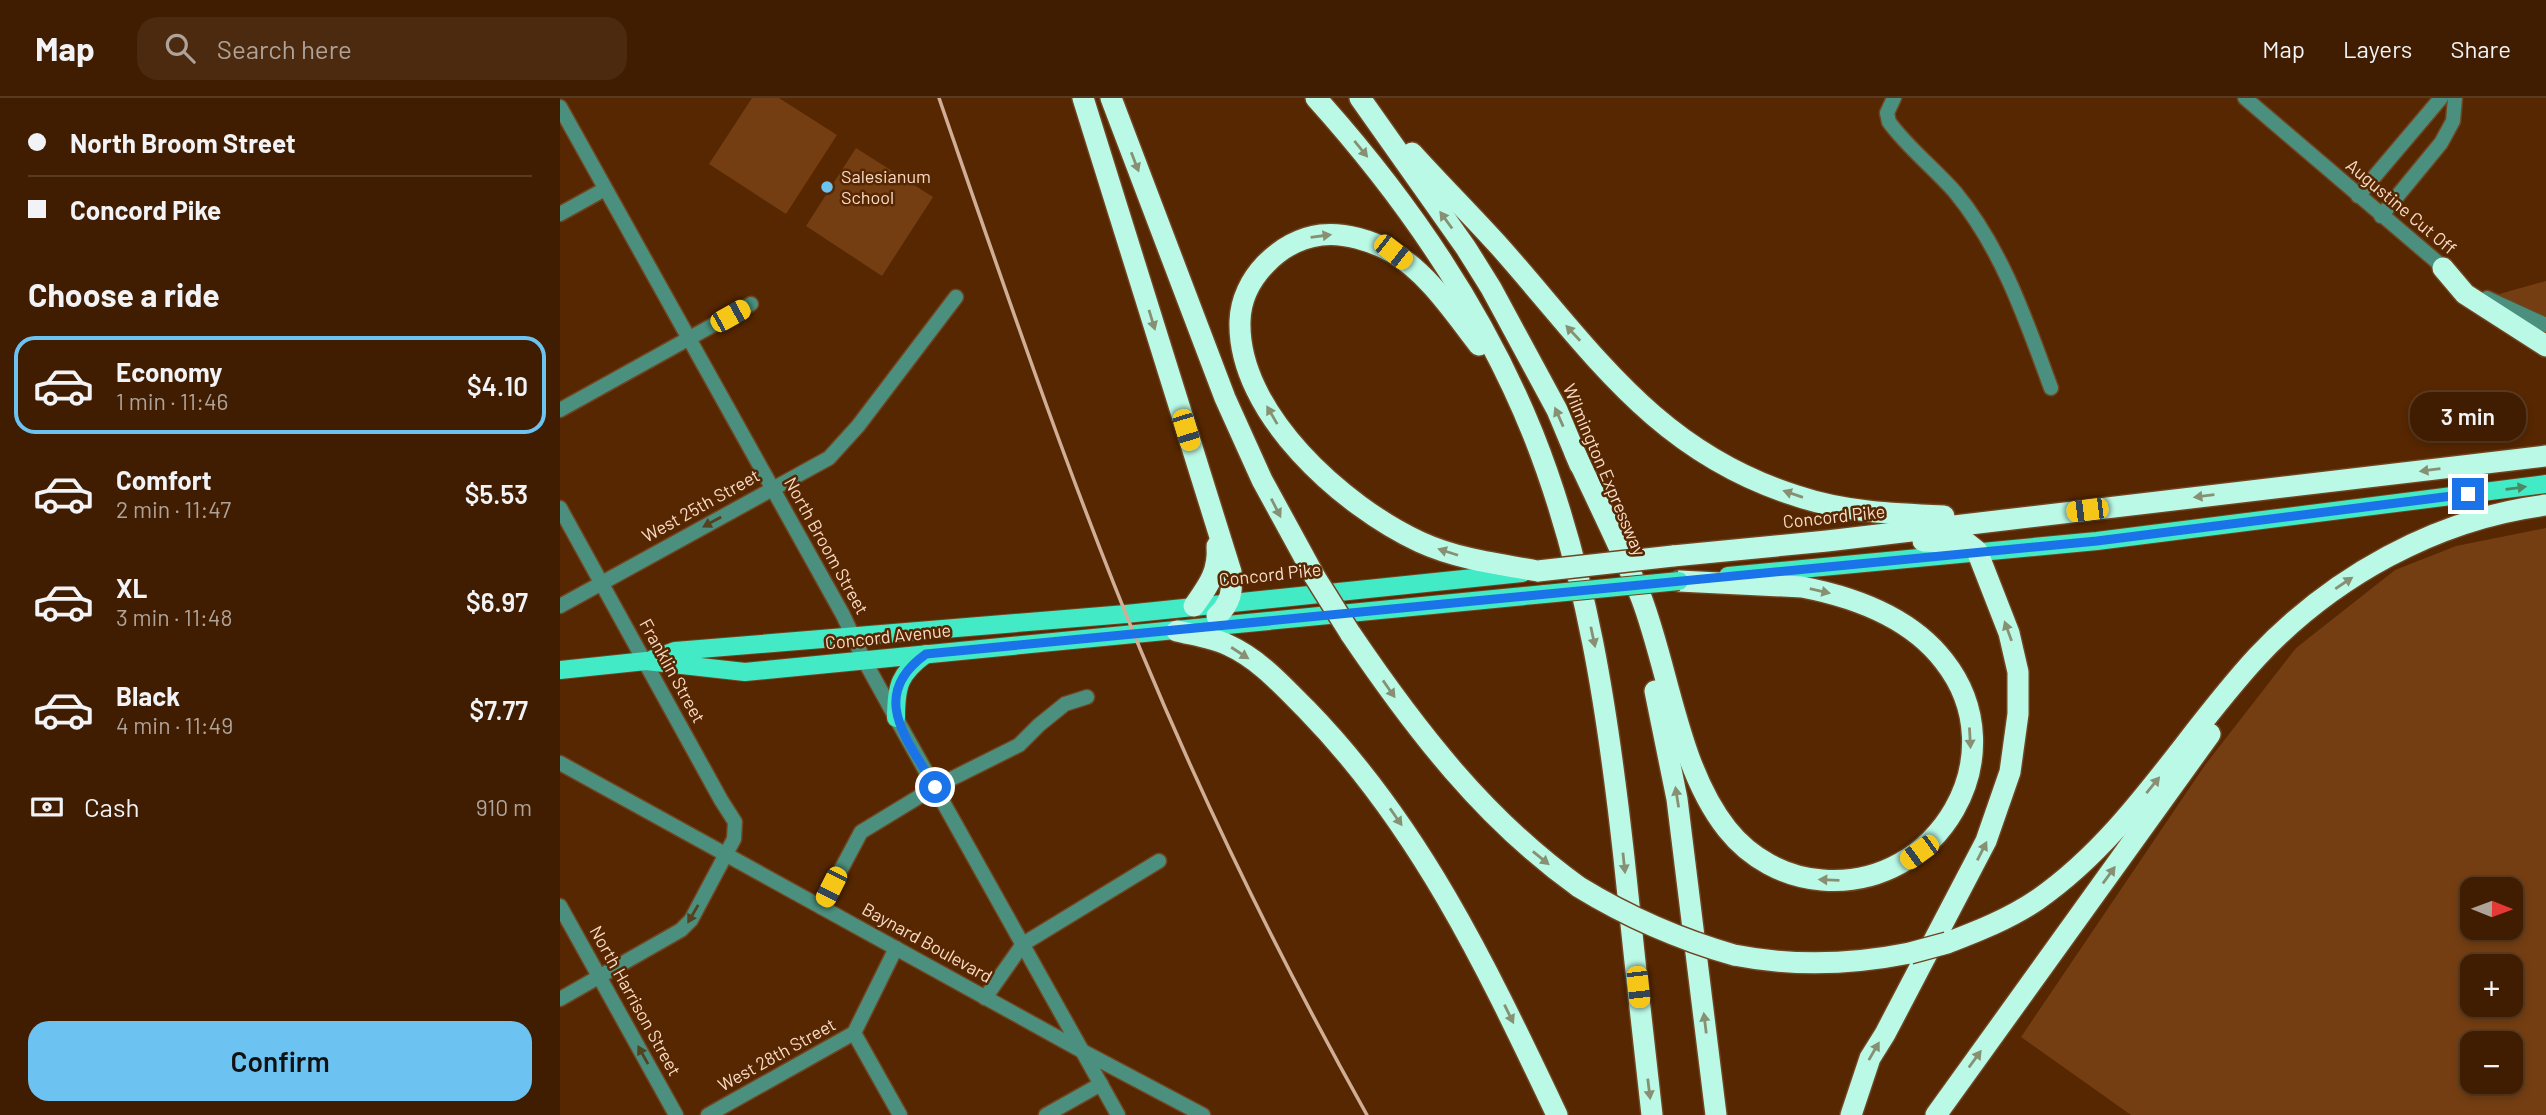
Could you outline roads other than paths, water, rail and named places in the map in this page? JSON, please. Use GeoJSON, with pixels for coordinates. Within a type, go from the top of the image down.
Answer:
{"type":"FeatureCollection","features":[{"type":"Feature","properties":{"kind":"highway"},"geometry":{"type":"LineString","coordinates":[[1083,98],[1231,572],[1231,594],[1222,609]]}},
{"type":"Feature","properties":{"kind":"highway"},"geometry":{"type":"LineString","coordinates":[[1111,98],[1225,398],[1262,480],[1315,577],[1405,713],[1461,782],[1527,846],[1579,887],[1622,913],[1700,946],[1779,963],[1831,965],[1910,953],[1947,943],[2010,916],[2063,880],[2121,823],[2235,681],[2259,655],[2336,589],[2403,548],[2465,523],[2546,505]]}},
{"type":"Feature","properties":{"kind":"highway"},"geometry":{"type":"LineString","coordinates":[[1316,98],[1383,177],[1468,303],[1501,364],[1532,433],[1566,530],[1586,607],[1605,705],[1652,1115]]}},
{"type":"Feature","properties":{"kind":"highway"},"geometry":{"type":"LineString","coordinates":[[1362,100],[1500,247],[1561,321],[1618,383],[1678,437],[1732,470],[1796,496],[1832,505],[1903,515],[2006,519]]}},
{"type":"Feature","properties":{"kind":"highway","name":"Wilmington Expressway"},"geometry":{"type":"LineString","coordinates":[[1362,100],[1491,288],[1557,411],[1610,537],[1632,604],[1667,743],[1686,867],[1716,1115]]}},
{"type":"Feature","properties":{"kind":"highway"},"geometry":{"type":"LineString","coordinates":[[1538,571],[1469,558],[1421,543],[1350,501],[1308,462],[1275,422],[1259,391],[1243,349],[1240,319],[1251,283],[1273,256],[1289,246],[1319,235],[1335,234],[1353,237],[1393,252],[1413,268],[1433,287],[1479,345],[1566,530]]}},
{"type":"Feature","properties":{"kind":"highway"},"geometry":{"type":"LineString","coordinates":[[2443,268],[2465,294],[2546,346]]}},
{"type":"Feature","properties":{"kind":"highway"},"geometry":{"type":"LineString","coordinates":[[1575,453],[1641,598],[1674,709],[1704,791],[1728,831],[1751,853],[1775,868],[1810,879],[1826,880],[1864,878],[1880,873],[1908,860],[1930,843],[1959,802],[1966,783],[1971,746],[1969,719],[1961,688],[1933,648],[1896,620],[1822,591],[1802,587],[1679,581]]}},
{"type":"Feature","properties":{"kind":"highway","name":"Concord Pike"},"geometry":{"type":"LineString","coordinates":[[1538,571],[1827,541],[2546,456]]}},
{"type":"Feature","properties":{"kind":"highway"},"geometry":{"type":"LineString","coordinates":[[1194,606],[1212,582],[1218,559],[1211,509]]}},
{"type":"Feature","properties":{"kind":"highway"},"geometry":{"type":"LineString","coordinates":[[1827,541],[1957,541],[1973,545],[2009,634],[2018,672],[2018,714],[2010,772],[1986,841],[1870,1058],[1851,1115]]}},
{"type":"Feature","properties":{"kind":"highway"},"geometry":{"type":"LineString","coordinates":[[1936,1115],[2241,691],[2291,626]]}},
{"type":"Feature","properties":{"kind":"highway"},"geometry":{"type":"LineString","coordinates":[[1177,631],[1227,645],[1266,669],[1336,740],[1377,791],[1428,863],[1477,949],[1557,1115]]}},
{"type":"Feature","properties":{"kind":"main road"},"geometry":{"type":"LineString","coordinates":[[1177,631],[2182,531],[2546,484]]}},
{"type":"Feature","properties":{"kind":"main road","name":"Concord Pike"},"geometry":{"type":"LineString","coordinates":[[1125,614],[1194,606],[1222,609],[1373,588],[1538,571]]}},
{"type":"Feature","properties":{"kind":"main road"},"geometry":{"type":"LineString","coordinates":[[864,660],[870,650],[888,644],[1222,609]]}},
{"type":"Feature","properties":{"kind":"main road","name":"Concord Avenue"},"geometry":{"type":"LineString","coordinates":[[646,662],[675,651],[1125,614]]}},
{"type":"Feature","properties":{"kind":"main road","name":"Concord Avenue"},"geometry":{"type":"LineString","coordinates":[[560,670],[646,662],[745,672],[1177,631]]}},
{"type":"Feature","properties":{"kind":"main road"},"geometry":{"type":"LineString","coordinates":[[896,718],[900,680],[912,664],[926,654]]}},
{"type":"Feature","properties":{"kind":"street"},"geometry":{"type":"LineString","coordinates":[[1894,98],[1888,112],[1889,122],[1955,192],[1980,229],[2018,299],[2051,388]]}},
{"type":"Feature","properties":{"kind":"street","name":"Augustine Cut Off"},"geometry":{"type":"LineString","coordinates":[[2245,98],[2443,268],[2485,298],[2546,325]]}},
{"type":"Feature","properties":{"kind":"street"},"geometry":{"type":"LineString","coordinates":[[2358,197],[2441,98]]}},
{"type":"Feature","properties":{"kind":"street"},"geometry":{"type":"LineString","coordinates":[[2382,216],[2441,143],[2453,121],[2455,98]]}},
{"type":"Feature","properties":{"kind":"street","name":"North Broom Street"},"geometry":{"type":"LineString","coordinates":[[560,107],[1118,1115]]}},
{"type":"Feature","properties":{"kind":"street"},"geometry":{"type":"LineString","coordinates":[[560,214],[605,189]]}},
{"type":"Feature","properties":{"kind":"street","name":"West 25th Street"},"geometry":{"type":"LineString","coordinates":[[560,606],[829,458],[843,445],[956,297]]}},
{"type":"Feature","properties":{"kind":"street"},"geometry":{"type":"LineString","coordinates":[[560,410],[751,304]]}},
{"type":"Feature","properties":{"kind":"street","name":"Franklin Street"},"geometry":{"type":"LineString","coordinates":[[560,508],[735,822],[734,839],[691,920],[681,930],[560,999]]}},
{"type":"Feature","properties":{"kind":"street"},"geometry":{"type":"LineString","coordinates":[[821,907],[861,832],[935,787],[1019,745],[1065,704],[1087,697]]}},
{"type":"Feature","properties":{"kind":"street","name":"Baynard Boulevard"},"geometry":{"type":"LineString","coordinates":[[560,763],[1203,1115]]}},
{"type":"Feature","properties":{"kind":"street"},"geometry":{"type":"LineString","coordinates":[[985,998],[1023,944],[1159,861]]}},
{"type":"Feature","properties":{"kind":"street","name":"North Harrison Street"},"geometry":{"type":"LineString","coordinates":[[560,906],[676,1115]]}},
{"type":"Feature","properties":{"kind":"street","name":"West 28th Street"},"geometry":{"type":"LineString","coordinates":[[708,1115],[855,1033],[897,948]]}},
{"type":"Feature","properties":{"kind":"street"},"geometry":{"type":"LineString","coordinates":[[855,1033],[900,1115]]}},
{"type":"Feature","properties":{"kind":"street"},"geometry":{"type":"LineString","coordinates":[[1046,1115],[1101,1084]]}},
{"type":"Feature","properties":{"kind":"railway"},"geometry":{"type":"LineString","coordinates":[[939,98],[1061,445],[1141,651],[1247,886],[1367,1115]]}},
{"type":"Feature","properties":{"kind":"place","name":"Salesianum School"},"geometry":{"type":"Point","coordinates":[827,187]}}]}
